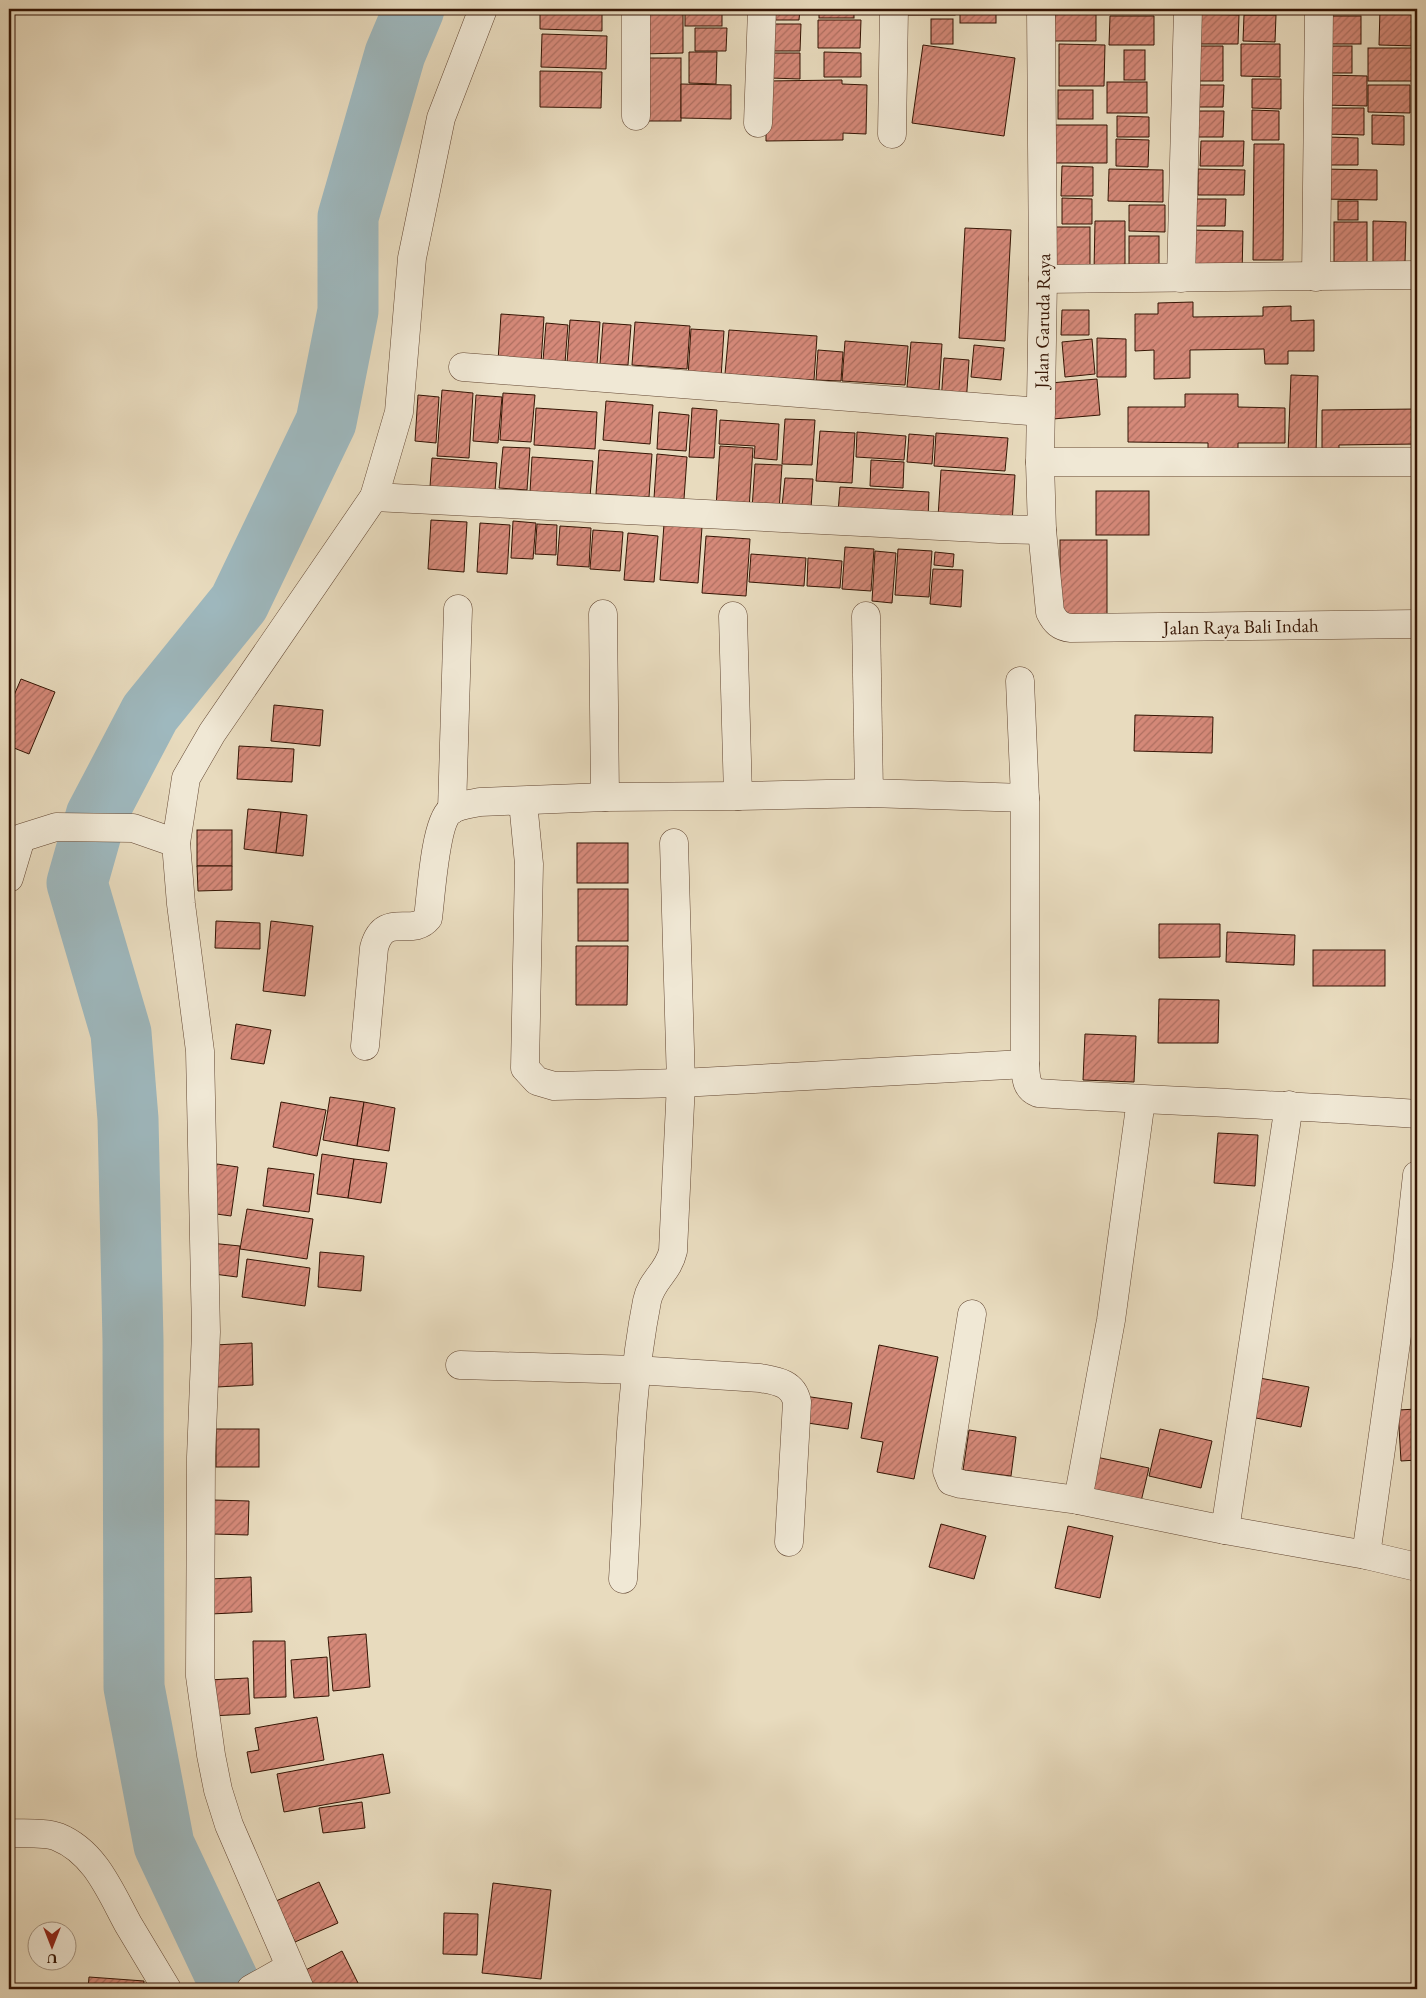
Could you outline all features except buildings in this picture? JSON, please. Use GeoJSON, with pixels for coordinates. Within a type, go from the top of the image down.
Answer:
{"type":"FeatureCollection","features":[{"type":"Feature","properties":{"kind":"street"},"geometry":{"type":"LineString","coordinates":[[257,1986],[295,1978],[229,1825],[218,1790],[211,1755],[200,1676],[201,1457],[206,1332],[200,1051],[181,904],[176,843],[186,778],[212,733],[374,497],[400,412],[412,258],[442,118],[483,9]]}},
{"type":"Feature","properties":{"kind":"street"},"geometry":{"type":"LineString","coordinates":[[636,9],[636,116]]}},
{"type":"Feature","properties":{"kind":"street"},"geometry":{"type":"LineString","coordinates":[[758,122],[762,9]]}},
{"type":"Feature","properties":{"kind":"street"},"geometry":{"type":"LineString","coordinates":[[892,134],[894,9]]}},
{"type":"Feature","properties":{"kind":"street","name":"Jalan Garuda Raya"},"geometry":{"type":"LineString","coordinates":[[1041,9],[1044,279],[1040,462],[1042,530],[1050,612],[1054,620],[1064,627]]}},
{"type":"Feature","properties":{"kind":"street"},"geometry":{"type":"LineString","coordinates":[[1182,278],[1188,9]]}},
{"type":"Feature","properties":{"kind":"street"},"geometry":{"type":"LineString","coordinates":[[1316,277],[1319,9]]}},
{"type":"Feature","properties":{"kind":"street"},"geometry":{"type":"LineString","coordinates":[[1044,279],[1417,275]]}},
{"type":"Feature","properties":{"kind":"street"},"geometry":{"type":"LineString","coordinates":[[463,366],[1041,412]]}},
{"type":"Feature","properties":{"kind":"street"},"geometry":{"type":"LineString","coordinates":[[1040,462],[1417,462]]}},
{"type":"Feature","properties":{"kind":"street"},"geometry":{"type":"LineString","coordinates":[[374,497],[1042,530]]}},
{"type":"Feature","properties":{"kind":"street"},"geometry":{"type":"LineString","coordinates":[[452,810],[458,609]]}},
{"type":"Feature","properties":{"kind":"street"},"geometry":{"type":"LineString","coordinates":[[603,614],[605,797]]}},
{"type":"Feature","properties":{"kind":"street"},"geometry":{"type":"LineString","coordinates":[[733,616],[738,796]]}},
{"type":"Feature","properties":{"kind":"street"},"geometry":{"type":"LineString","coordinates":[[866,616],[868,793]]}},
{"type":"Feature","properties":{"kind":"street","name":"Jalan Raya Bali Indah"},"geometry":{"type":"LineString","coordinates":[[1064,627],[1417,624]]}},
{"type":"Feature","properties":{"kind":"street"},"geometry":{"type":"LineString","coordinates":[[1020,681],[1025,798],[1025,1064],[1028,1085],[1032,1090],[1038,1093],[1141,1100],[1289,1105],[1417,1114]]}},
{"type":"Feature","properties":{"kind":"street"},"geometry":{"type":"LineString","coordinates":[[365,1046],[374,948],[377,937],[387,927],[420,925],[428,918],[439,839],[446,816],[452,810],[465,804],[605,797],[868,793],[1025,798]]}},
{"type":"Feature","properties":{"kind":"street"},"geometry":{"type":"LineString","coordinates":[[523,802],[529,864],[525,1068],[537,1081],[554,1086],[681,1083],[1025,1064]]}},
{"type":"Feature","properties":{"kind":"street"},"geometry":{"type":"LineString","coordinates":[[9,878],[21,838],[56,827],[132,828],[176,843]]}},
{"type":"Feature","properties":{"kind":"street"},"geometry":{"type":"LineString","coordinates":[[623,1579],[636,1370],[649,1291],[670,1262],[673,1250],[681,1083],[674,843]]}},
{"type":"Feature","properties":{"kind":"street"},"geometry":{"type":"LineString","coordinates":[[1078,1500],[1111,1320],[1141,1100]]}},
{"type":"Feature","properties":{"kind":"street"},"geometry":{"type":"LineString","coordinates":[[1225,1530],[1289,1105]]}},
{"type":"Feature","properties":{"kind":"street"},"geometry":{"type":"LineString","coordinates":[[1366,1555],[1407,1265],[1417,1175]]}},
{"type":"Feature","properties":{"kind":"street"},"geometry":{"type":"LineString","coordinates":[[972,1314],[947,1471],[952,1481],[961,1484],[1078,1500],[1225,1530],[1366,1555],[1417,1567]]}},
{"type":"Feature","properties":{"kind":"street"},"geometry":{"type":"LineString","coordinates":[[460,1365],[636,1370],[760,1378],[788,1386],[795,1393],[797,1402],[789,1542]]}},
{"type":"Feature","properties":{"kind":"street"},"geometry":{"type":"LineString","coordinates":[[9,1833],[56,1836],[75,1845],[88,1857],[109,1887],[126,1921],[167,1989]]}},
{"type":"Feature","properties":{"kind":"waterway"},"geometry":{"type":"LineString","coordinates":[[232,1989],[164,1845],[134,1687],[133,1340],[128,1119],[121,1033],[77,883],[96,816],[150,713],[239,603],[326,422],[348,311],[348,217],[395,54],[414,9]]}}]}
